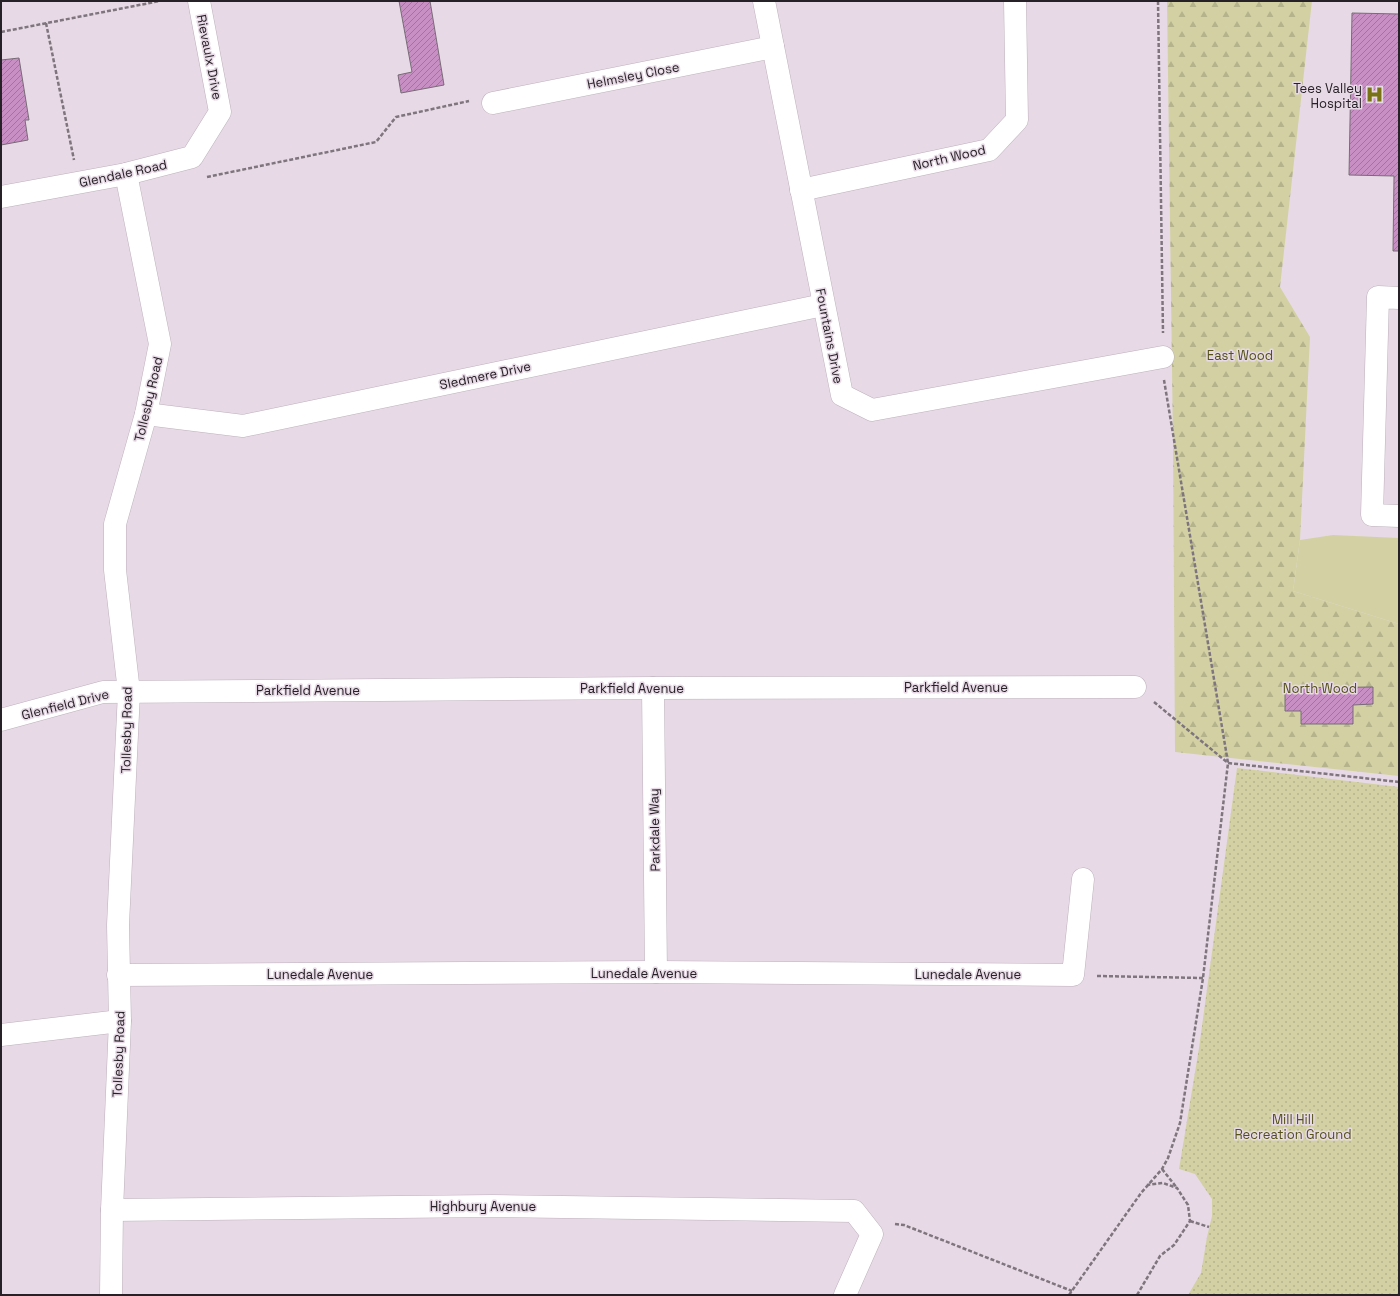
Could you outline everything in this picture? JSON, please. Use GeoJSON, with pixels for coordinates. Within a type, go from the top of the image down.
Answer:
{"type":"FeatureCollection","features":[{"type":"Feature","properties":{"kind":"street","name":"Rievaulx Drive"},"geometry":{"type":"LineString","coordinates":[[192,157],[220,112],[199,1]]}},
{"type":"Feature","properties":{"kind":"street","name":"Fountains Drive"},"geometry":{"type":"LineString","coordinates":[[764,1],[842,395],[872,410],[1163,358]]}},
{"type":"Feature","properties":{"kind":"street","name":"North Wood"},"geometry":{"type":"LineString","coordinates":[[801,190],[989,150],[1017,120],[1015,1]]}},
{"type":"Feature","properties":{"kind":"street","name":"Helmsley Close"},"geometry":{"type":"LineString","coordinates":[[493,103],[773,47]]}},
{"type":"Feature","properties":{"kind":"street","name":"Glendale Road"},"geometry":{"type":"LineString","coordinates":[[1,197],[126,174],[192,157]]}},
{"type":"Feature","properties":{"kind":"street","name":"Tollesby Road"},"geometry":{"type":"LineString","coordinates":[[111,1295],[112,1210],[120,1021],[118,925],[129,692],[115,570],[115,524],[146,414],[160,344],[126,174]]}},
{"type":"Feature","properties":{"kind":"street"},"geometry":{"type":"LineString","coordinates":[[1399,298],[1378,297],[1372,515],[1399,516]]}},
{"type":"Feature","properties":{"kind":"street","name":"Sledmere Drive"},"geometry":{"type":"LineString","coordinates":[[146,414],[244,426],[823,304]]}},
{"type":"Feature","properties":{"kind":"street","name":"Parkfield Avenue"},"geometry":{"type":"LineString","coordinates":[[129,692],[653,688],[1135,687]]}},
{"type":"Feature","properties":{"kind":"street","name":"Parkdale Way"},"geometry":{"type":"LineString","coordinates":[[653,688],[656,972]]}},
{"type":"Feature","properties":{"kind":"street","name":"Glenfield Drive"},"geometry":{"type":"LineString","coordinates":[[1,720],[103,692],[129,692]]}},
{"type":"Feature","properties":{"kind":"street"},"geometry":{"type":"LineString","coordinates":[[1073,975],[1083,879]]}},
{"type":"Feature","properties":{"kind":"street","name":"Lunedale Avenue"},"geometry":{"type":"LineString","coordinates":[[118,975],[656,972],[1073,975]]}},
{"type":"Feature","properties":{"kind":"street"},"geometry":{"type":"LineString","coordinates":[[1,1035],[120,1021]]}},
{"type":"Feature","properties":{"kind":"street","name":"Highbury Avenue"},"geometry":{"type":"LineString","coordinates":[[112,1210],[492,1206],[854,1211],[872,1234],[845,1295]]}},
{"type":"Feature","properties":{"kind":"path"},"geometry":{"type":"LineString","coordinates":[[1,32],[160,1]]}},
{"type":"Feature","properties":{"kind":"path"},"geometry":{"type":"LineString","coordinates":[[1069,1295],[1140,1193],[1162,1168],[1168,1158],[1180,1123],[1202,978],[1228,763],[1164,377],[1158,1]]}},
{"type":"Feature","properties":{"kind":"path"},"geometry":{"type":"LineString","coordinates":[[46,23],[79,183]]}},
{"type":"Feature","properties":{"kind":"path"},"geometry":{"type":"LineString","coordinates":[[192,157],[207,177],[376,142],[396,117],[475,99],[493,103]]}},
{"type":"Feature","properties":{"kind":"path"},"geometry":{"type":"LineString","coordinates":[[1135,687],[1228,763],[1399,782]]}},
{"type":"Feature","properties":{"kind":"path"},"geometry":{"type":"LineString","coordinates":[[1073,975],[1202,978]]}},
{"type":"Feature","properties":{"kind":"path"},"geometry":{"type":"LineString","coordinates":[[1137,1295],[1160,1256],[1174,1245],[1190,1221],[1188,1205],[1162,1168]]}},
{"type":"Feature","properties":{"kind":"path"},"geometry":{"type":"LineString","coordinates":[[1148,1185],[1163,1182],[1177,1188]]}},
{"type":"Feature","properties":{"kind":"path"},"geometry":{"type":"LineString","coordinates":[[1190,1221],[1209,1227]]}},
{"type":"Feature","properties":{"kind":"path"},"geometry":{"type":"LineString","coordinates":[[904,1225],[1072,1291]]}},
{"type":"Feature","properties":{"kind":"green space","name":"East Wood"},"geometry":{"type":"Polygon","coordinates":[[[1167,1],[1312,1],[1280,287],[1310,337],[1300,540],[1293,591],[1399,624],[1399,776],[1175,752],[1173,442],[1167,1]]]}},
{"type":"Feature","properties":{"kind":"green space"},"geometry":{"type":"Polygon","coordinates":[[[1333,535],[1399,538],[1399,624],[1293,591],[1300,540],[1333,535]]]}},
{"type":"Feature","properties":{"kind":"green space","name":"Mill Hill Recreation Ground"},"geometry":{"type":"Polygon","coordinates":[[[1237,768],[1399,787],[1399,1295],[1188,1295],[1201,1273],[1212,1216],[1212,1199],[1195,1174],[1179,1169],[1199,1048],[1237,768]]]}},
{"type":"Feature","properties":{"kind":"building"},"geometry":{"type":"Polygon","coordinates":[[[399,1],[430,1],[444,85],[401,93],[398,75],[412,72],[399,1]]]}},
{"type":"Feature","properties":{"kind":"building","name":"Tees Valley Hospital"},"geometry":{"type":"Polygon","coordinates":[[[1352,13],[1399,14],[1399,251],[1393,251],[1394,176],[1349,175],[1352,13]]]}},
{"type":"Feature","properties":{"kind":"building"},"geometry":{"type":"Polygon","coordinates":[[[19,58],[29,120],[25,120],[28,140],[1,145],[1,60],[19,58]]]}},
{"type":"Feature","properties":{"kind":"building"},"geometry":{"type":"Polygon","coordinates":[[[1373,687],[1373,704],[1353,705],[1353,724],[1301,724],[1301,711],[1285,711],[1285,688],[1373,687]]]}},
{"type":"Feature","properties":{"kind":"place","name":"Tees Valley Hospital"},"geometry":{"type":"Point","coordinates":[1375,95]}}]}
